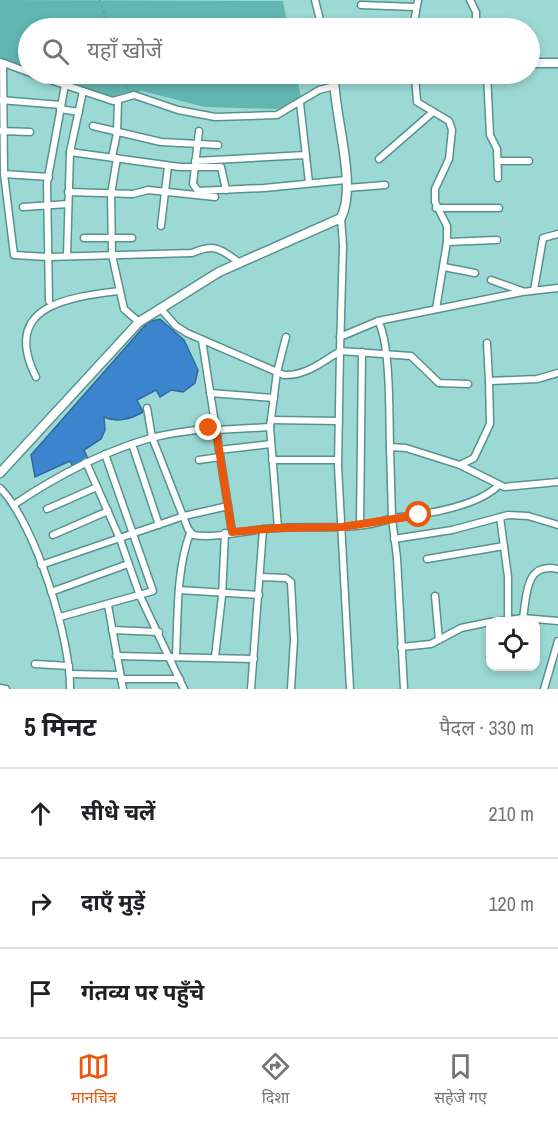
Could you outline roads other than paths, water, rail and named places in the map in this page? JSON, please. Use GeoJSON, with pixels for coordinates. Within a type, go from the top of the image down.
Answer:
{"type":"FeatureCollection","features":[{"type":"Feature","properties":{"kind":"main road"},"geometry":{"type":"LineString","coordinates":[[540,63],[558,63]]}},
{"type":"Feature","properties":{"kind":"main road"},"geometry":{"type":"LineString","coordinates":[[0,473],[139,322],[219,272],[340,218],[345,209],[346,184],[335,86]]}},
{"type":"Feature","properties":{"kind":"street"},"geometry":{"type":"LineString","coordinates":[[315,0],[320,18]]}},
{"type":"Feature","properties":{"kind":"street"},"geometry":{"type":"LineString","coordinates":[[470,0],[476,12],[476,18]]}},
{"type":"Feature","properties":{"kind":"street"},"geometry":{"type":"LineString","coordinates":[[361,5],[417,3],[415,18]]}},
{"type":"Feature","properties":{"kind":"street"},"geometry":{"type":"LineString","coordinates":[[18,69],[1,63],[3,177],[14,255],[48,257],[192,253],[207,246],[218,248],[240,263]]}},
{"type":"Feature","properties":{"kind":"street"},"geometry":{"type":"LineString","coordinates":[[62,84],[118,101],[129,95],[139,96],[178,110],[215,117],[277,115],[319,90],[335,86]]}},
{"type":"Feature","properties":{"kind":"street"},"geometry":{"type":"LineString","coordinates":[[416,84],[417,102],[449,121],[452,130],[449,159],[435,189],[436,208],[447,226],[444,267],[436,309]]}},
{"type":"Feature","properties":{"kind":"street"},"geometry":{"type":"LineString","coordinates":[[487,84],[490,135],[497,149],[498,178]]}},
{"type":"Feature","properties":{"kind":"street"},"geometry":{"type":"LineString","coordinates":[[49,301],[49,177],[65,85]]}},
{"type":"Feature","properties":{"kind":"street"},"geometry":{"type":"LineString","coordinates":[[67,256],[70,152],[83,91]]}},
{"type":"Feature","properties":{"kind":"street"},"geometry":{"type":"LineString","coordinates":[[1,100],[60,107],[79,112]]}},
{"type":"Feature","properties":{"kind":"street"},"geometry":{"type":"LineString","coordinates":[[118,101],[110,237],[119,291],[127,314],[139,322]]}},
{"type":"Feature","properties":{"kind":"street"},"geometry":{"type":"LineString","coordinates":[[300,103],[309,183]]}},
{"type":"Feature","properties":{"kind":"street"},"geometry":{"type":"LineString","coordinates":[[379,159],[433,112]]}},
{"type":"Feature","properties":{"kind":"street"},"geometry":{"type":"LineString","coordinates":[[93,126],[160,142],[218,145]]}},
{"type":"Feature","properties":{"kind":"street"},"geometry":{"type":"LineString","coordinates":[[1,131],[30,132]]}},
{"type":"Feature","properties":{"kind":"street"},"geometry":{"type":"LineString","coordinates":[[199,131],[195,190],[226,190],[309,183],[386,185]]}},
{"type":"Feature","properties":{"kind":"street"},"geometry":{"type":"LineString","coordinates":[[70,152],[168,166],[306,155]]}},
{"type":"Feature","properties":{"kind":"street"},"geometry":{"type":"LineString","coordinates":[[498,161],[529,161]]}},
{"type":"Feature","properties":{"kind":"street"},"geometry":{"type":"LineString","coordinates":[[195,164],[220,167],[226,190]]}},
{"type":"Feature","properties":{"kind":"street"},"geometry":{"type":"LineString","coordinates":[[161,226],[168,166]]}},
{"type":"Feature","properties":{"kind":"street"},"geometry":{"type":"LineString","coordinates":[[3,177],[49,177]]}},
{"type":"Feature","properties":{"kind":"street"},"geometry":{"type":"LineString","coordinates":[[68,192],[134,194],[148,190],[215,197]]}},
{"type":"Feature","properties":{"kind":"street"},"geometry":{"type":"LineString","coordinates":[[23,207],[68,204]]}},
{"type":"Feature","properties":{"kind":"street"},"geometry":{"type":"LineString","coordinates":[[0,208],[8,208]]}},
{"type":"Feature","properties":{"kind":"street"},"geometry":{"type":"LineString","coordinates":[[436,208],[499,208]]}},
{"type":"Feature","properties":{"kind":"street"},"geometry":{"type":"LineString","coordinates":[[340,218],[343,245],[338,460],[350,689]]}},
{"type":"Feature","properties":{"kind":"street"},"geometry":{"type":"LineString","coordinates":[[534,290],[543,238],[558,234]]}},
{"type":"Feature","properties":{"kind":"street"},"geometry":{"type":"LineString","coordinates":[[84,238],[132,238]]}},
{"type":"Feature","properties":{"kind":"street"},"geometry":{"type":"LineString","coordinates":[[447,242],[497,240]]}},
{"type":"Feature","properties":{"kind":"street"},"geometry":{"type":"LineString","coordinates":[[444,267],[475,273]]}},
{"type":"Feature","properties":{"kind":"street"},"geometry":{"type":"LineString","coordinates":[[491,280],[522,292]]}},
{"type":"Feature","properties":{"kind":"street"},"geometry":{"type":"LineString","coordinates":[[340,337],[378,321],[522,292],[558,288]]}},
{"type":"Feature","properties":{"kind":"street"},"geometry":{"type":"LineString","coordinates":[[36,307],[49,301],[119,291]]}},
{"type":"Feature","properties":{"kind":"street"},"geometry":{"type":"LineString","coordinates":[[160,308],[176,326],[202,340],[284,375],[299,374],[340,351],[385,352],[417,359],[440,383],[468,384]]}},
{"type":"Feature","properties":{"kind":"street"},"geometry":{"type":"LineString","coordinates":[[378,321],[383,332],[385,352],[392,518],[404,689]]}},
{"type":"Feature","properties":{"kind":"street"},"geometry":{"type":"LineString","coordinates":[[278,528],[270,424],[277,372],[286,337]]}},
{"type":"Feature","properties":{"kind":"street"},"geometry":{"type":"LineString","coordinates":[[202,340],[232,532]]}},
{"type":"Feature","properties":{"kind":"street"},"geometry":{"type":"LineString","coordinates":[[460,465],[474,458],[490,424],[488,343]]}},
{"type":"Feature","properties":{"kind":"street"},"geometry":{"type":"LineString","coordinates":[[360,525],[363,352]]}},
{"type":"Feature","properties":{"kind":"street"},"geometry":{"type":"LineString","coordinates":[[22,364],[36,377]]}},
{"type":"Feature","properties":{"kind":"street"},"geometry":{"type":"LineString","coordinates":[[489,381],[537,380],[558,373]]}},
{"type":"Feature","properties":{"kind":"street"},"geometry":{"type":"LineString","coordinates":[[210,393],[274,398]]}},
{"type":"Feature","properties":{"kind":"street"},"geometry":{"type":"LineString","coordinates":[[147,408],[152,437],[190,533],[184,548],[173,656]]}},
{"type":"Feature","properties":{"kind":"street"},"geometry":{"type":"LineString","coordinates":[[15,504],[49,481],[87,462],[152,437],[270,424],[339,421]]}},
{"type":"Feature","properties":{"kind":"street"},"geometry":{"type":"LineString","coordinates":[[132,444],[159,525]]}},
{"type":"Feature","properties":{"kind":"street"},"geometry":{"type":"LineString","coordinates":[[199,460],[220,453],[271,444]]}},
{"type":"Feature","properties":{"kind":"street"},"geometry":{"type":"LineString","coordinates":[[390,447],[406,448],[460,465],[499,485],[558,482]]}},
{"type":"Feature","properties":{"kind":"street"},"geometry":{"type":"LineString","coordinates":[[60,617],[140,596],[152,592],[153,589],[135,533],[105,454]]}},
{"type":"Feature","properties":{"kind":"street"},"geometry":{"type":"LineString","coordinates":[[272,460],[338,460]]}},
{"type":"Feature","properties":{"kind":"street"},"geometry":{"type":"LineString","coordinates":[[87,462],[120,539],[140,596],[173,656],[184,689]]}},
{"type":"Feature","properties":{"kind":"street"},"geometry":{"type":"LineString","coordinates":[[190,533],[198,536],[262,529],[342,527],[380,523],[392,518],[448,508],[492,492],[499,485]]}},
{"type":"Feature","properties":{"kind":"street"},"geometry":{"type":"LineString","coordinates":[[47,509],[97,487]]}},
{"type":"Feature","properties":{"kind":"street"},"geometry":{"type":"LineString","coordinates":[[0,488],[15,504],[60,617],[69,666],[70,689]]}},
{"type":"Feature","properties":{"kind":"street"},"geometry":{"type":"LineString","coordinates":[[41,565],[184,516],[228,506]]}},
{"type":"Feature","properties":{"kind":"street"},"geometry":{"type":"LineString","coordinates":[[52,535],[108,511]]}},
{"type":"Feature","properties":{"kind":"street"},"geometry":{"type":"LineString","coordinates":[[394,539],[452,530],[500,517],[528,516],[558,525]]}},
{"type":"Feature","properties":{"kind":"street"},"geometry":{"type":"LineString","coordinates":[[500,517],[508,617]]}},
{"type":"Feature","properties":{"kind":"street"},"geometry":{"type":"LineString","coordinates":[[251,689],[262,529]]}},
{"type":"Feature","properties":{"kind":"street"},"geometry":{"type":"LineString","coordinates":[[215,657],[222,593],[225,533]]}},
{"type":"Feature","properties":{"kind":"street"},"geometry":{"type":"LineString","coordinates":[[427,559],[504,546]]}},
{"type":"Feature","properties":{"kind":"street"},"geometry":{"type":"LineString","coordinates":[[51,592],[128,564]]}},
{"type":"Feature","properties":{"kind":"street"},"geometry":{"type":"LineString","coordinates":[[523,617],[529,585],[534,573],[544,567],[558,569]]}},
{"type":"Feature","properties":{"kind":"street"},"geometry":{"type":"LineString","coordinates":[[260,577],[286,578],[291,582],[294,640],[291,689]]}},
{"type":"Feature","properties":{"kind":"street"},"geometry":{"type":"LineString","coordinates":[[179,590],[259,595]]}},
{"type":"Feature","properties":{"kind":"street"},"geometry":{"type":"LineString","coordinates":[[435,596],[439,640]]}},
{"type":"Feature","properties":{"kind":"street"},"geometry":{"type":"LineString","coordinates":[[108,605],[123,689]]}},
{"type":"Feature","properties":{"kind":"street"},"geometry":{"type":"LineString","coordinates":[[540,619],[558,621]]}},
{"type":"Feature","properties":{"kind":"street"},"geometry":{"type":"LineString","coordinates":[[401,647],[424,645],[439,640],[460,628],[486,623]]}},
{"type":"Feature","properties":{"kind":"street"},"geometry":{"type":"LineString","coordinates":[[112,630],[159,632]]}},
{"type":"Feature","properties":{"kind":"street"},"geometry":{"type":"LineString","coordinates":[[544,689],[558,641]]}},
{"type":"Feature","properties":{"kind":"street"},"geometry":{"type":"LineString","coordinates":[[116,656],[254,659]]}},
{"type":"Feature","properties":{"kind":"street"},"geometry":{"type":"LineString","coordinates":[[35,664],[69,666]]}},
{"type":"Feature","properties":{"kind":"street"},"geometry":{"type":"LineString","coordinates":[[70,674],[180,679]]}},
{"type":"Feature","properties":{"kind":"street"},"geometry":{"type":"LineString","coordinates":[[0,688],[6,689]]}}]}
